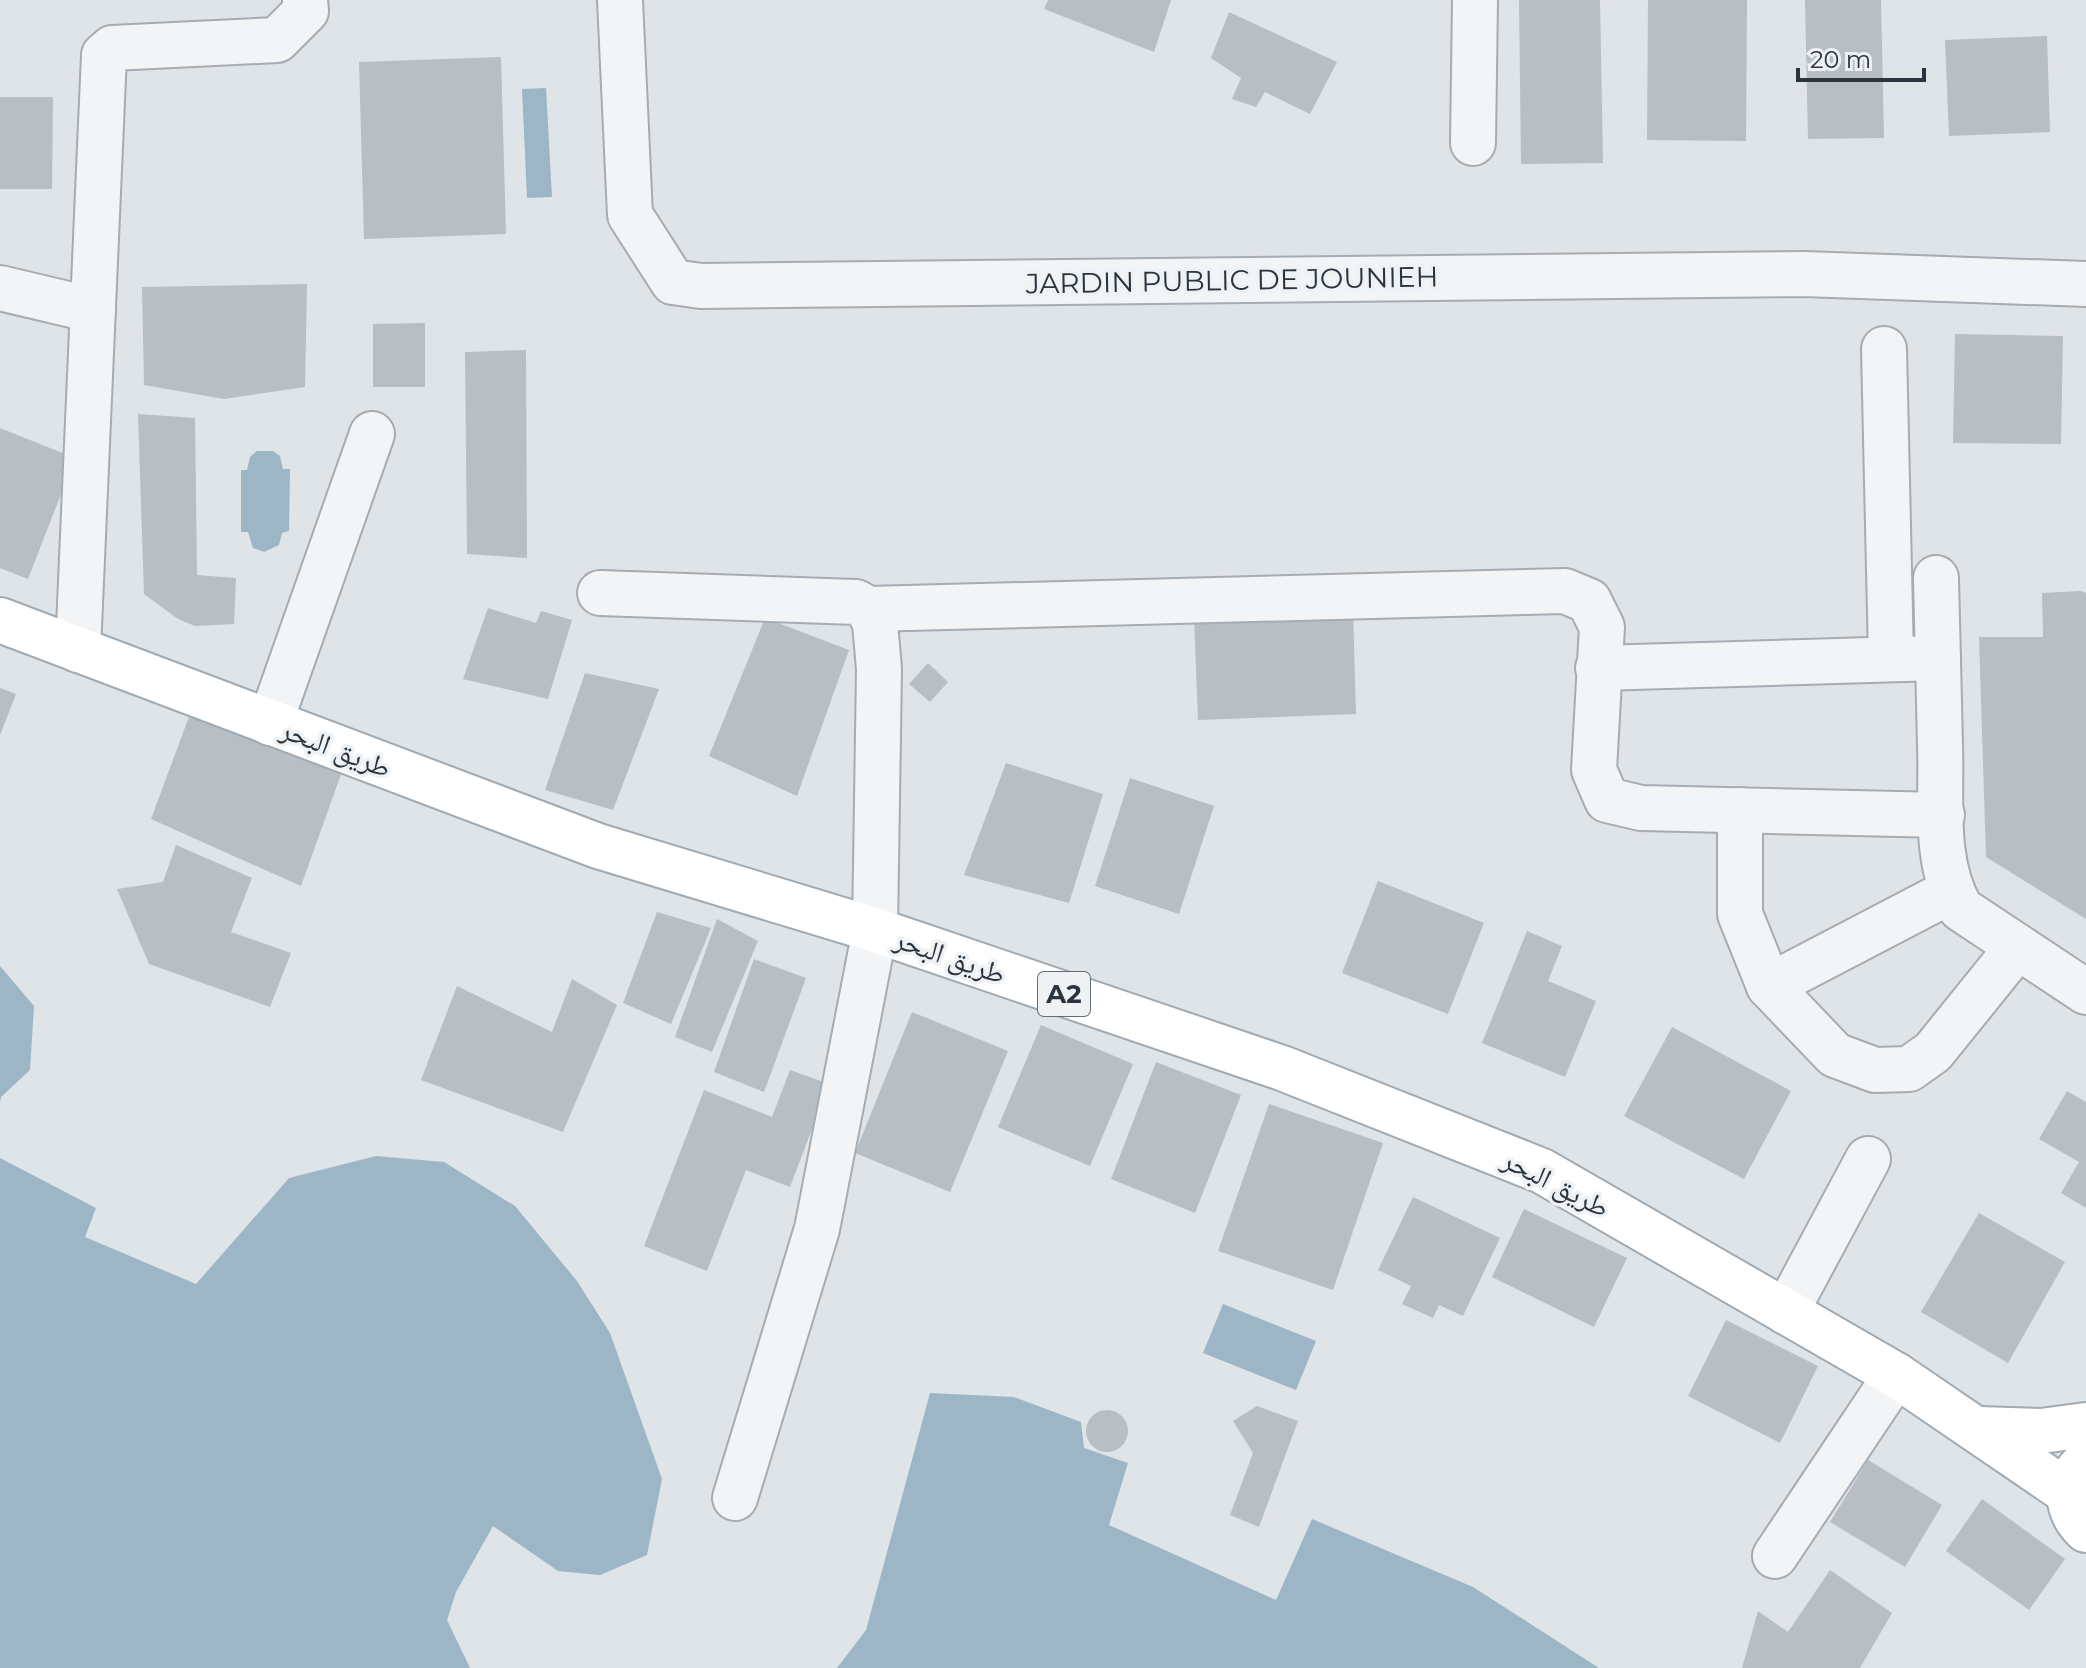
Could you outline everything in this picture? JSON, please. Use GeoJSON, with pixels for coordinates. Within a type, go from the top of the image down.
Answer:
{"type":"FeatureCollection","features":[{"type":"Feature","properties":{"kind":"main road","name":"طريق البحر"},"geometry":{"type":"LineString","coordinates":[[0,620],[598,846],[875,930],[1282,1068],[1528,1165],[1896,1375],[1979,1429],[2082,1471]]}},
{"type":"Feature","properties":{"kind":"main road"},"geometry":{"type":"LineString","coordinates":[[1979,1429],[2041,1431],[2082,1471]]}},
{"type":"Feature","properties":{"kind":"street"},"geometry":{"type":"LineString","coordinates":[[78,650],[104,55],[112,48],[277,40],[306,11],[305,0]]}},
{"type":"Feature","properties":{"kind":"street","name":"JARDIN PUBLIC DE JOUNIEH"},"geometry":{"type":"LineString","coordinates":[[620,0],[630,215],[673,282],[701,286],[1804,274],[2086,284]]}},
{"type":"Feature","properties":{"kind":"street"},"geometry":{"type":"LineString","coordinates":[[1473,143],[1475,0]]}},
{"type":"Feature","properties":{"kind":"street"},"geometry":{"type":"LineString","coordinates":[[0,288],[93,310]]}},
{"type":"Feature","properties":{"kind":"street"},"geometry":{"type":"LineString","coordinates":[[1884,349],[1891,658]]}},
{"type":"Feature","properties":{"kind":"street"},"geometry":{"type":"LineString","coordinates":[[270,723],[372,434]]}},
{"type":"Feature","properties":{"kind":"street"},"geometry":{"type":"LineString","coordinates":[[1936,578],[1944,859],[1951,891],[1961,909],[2016,949],[2086,992]]}},
{"type":"Feature","properties":{"kind":"street"},"geometry":{"type":"LineString","coordinates":[[600,593],[856,602],[868,609],[1565,591],[1589,601],[1602,627],[1594,770],[1607,800],[1641,808],[1942,815]]}},
{"type":"Feature","properties":{"kind":"street"},"geometry":{"type":"LineString","coordinates":[[735,1498],[817,1229],[875,930],[879,669],[875,623],[868,609]]}},
{"type":"Feature","properties":{"kind":"street"},"geometry":{"type":"LineString","coordinates":[[1598,668],[1938,658]]}},
{"type":"Feature","properties":{"kind":"street"},"geometry":{"type":"LineString","coordinates":[[1740,810],[1740,914],[1769,986],[1835,1055],[1875,1070],[1909,1069],[1933,1052],[2016,949]]}},
{"type":"Feature","properties":{"kind":"street"},"geometry":{"type":"LineString","coordinates":[[1769,986],[1951,891]]}},
{"type":"Feature","properties":{"kind":"street"},"geometry":{"type":"LineString","coordinates":[[1786,1312],[1868,1159]]}},
{"type":"Feature","properties":{"kind":"street"},"geometry":{"type":"LineString","coordinates":[[1775,1556],[1896,1375]]}},
{"type":"Feature","properties":{"kind":"water"},"geometry":{"type":"Polygon","coordinates":[[[546,88],[552,197],[527,198],[522,89],[546,88]]]}},
{"type":"Feature","properties":{"kind":"water"},"geometry":{"type":"Polygon","coordinates":[[[257,451],[273,451],[280,456],[283,469],[290,469],[289,531],[282,533],[279,545],[264,552],[253,548],[248,532],[241,532],[241,470],[247,470],[250,457],[257,451]]]}},
{"type":"Feature","properties":{"kind":"water"},"geometry":{"type":"Polygon","coordinates":[[[0,966],[34,1006],[30,1070],[1,1097],[0,1103],[0,966]]]}},
{"type":"Feature","properties":{"kind":"water"},"geometry":{"type":"Polygon","coordinates":[[[376,1156],[444,1162],[515,1206],[577,1281],[610,1333],[662,1479],[647,1555],[600,1575],[558,1571],[493,1526],[456,1592],[447,1620],[470,1668],[0,1668],[0,1158],[96,1208],[85,1237],[196,1284],[289,1178],[376,1156]]]}},
{"type":"Feature","properties":{"kind":"water"},"geometry":{"type":"Polygon","coordinates":[[[1223,1304],[1316,1341],[1296,1390],[1203,1353],[1223,1304]]]}},
{"type":"Feature","properties":{"kind":"water"},"geometry":{"type":"Polygon","coordinates":[[[930,1393],[1014,1397],[1081,1422],[1084,1448],[1128,1463],[1109,1525],[1276,1600],[1312,1519],[1473,1587],[1599,1668],[837,1668],[866,1630],[930,1393]]]}},
{"type":"Feature","properties":{"kind":"building"},"geometry":{"type":"Polygon","coordinates":[[[1048,0],[1171,0],[1154,52],[1044,9],[1048,0]]]}},
{"type":"Feature","properties":{"kind":"building"},"geometry":{"type":"Polygon","coordinates":[[[1519,0],[1600,0],[1603,163],[1521,164],[1519,0]]]}},
{"type":"Feature","properties":{"kind":"building"},"geometry":{"type":"Polygon","coordinates":[[[1648,0],[1747,0],[1746,141],[1647,140],[1648,0]]]}},
{"type":"Feature","properties":{"kind":"building"},"geometry":{"type":"Polygon","coordinates":[[[1805,0],[1881,0],[1884,138],[1808,139],[1805,0]]]}},
{"type":"Feature","properties":{"kind":"building"},"geometry":{"type":"Polygon","coordinates":[[[1229,12],[1337,62],[1310,114],[1265,92],[1256,107],[1232,99],[1241,78],[1211,58],[1229,12]]]}},
{"type":"Feature","properties":{"kind":"building"},"geometry":{"type":"Polygon","coordinates":[[[2047,36],[2050,132],[1949,136],[1945,40],[2047,36]]]}},
{"type":"Feature","properties":{"kind":"building"},"geometry":{"type":"Polygon","coordinates":[[[501,57],[506,234],[364,239],[359,62],[501,57]]]}},
{"type":"Feature","properties":{"kind":"building"},"geometry":{"type":"Polygon","coordinates":[[[0,97],[53,97],[52,189],[0,189],[0,97]]]}},
{"type":"Feature","properties":{"kind":"building"},"geometry":{"type":"Polygon","coordinates":[[[307,284],[305,387],[224,399],[144,385],[142,287],[307,284]]]}},
{"type":"Feature","properties":{"kind":"building"},"geometry":{"type":"Polygon","coordinates":[[[425,323],[425,387],[373,387],[373,324],[425,323]]]}},
{"type":"Feature","properties":{"kind":"building"},"geometry":{"type":"Polygon","coordinates":[[[1955,334],[2063,336],[2061,444],[1953,443],[1955,334]]]}},
{"type":"Feature","properties":{"kind":"building"},"geometry":{"type":"Polygon","coordinates":[[[526,350],[527,558],[467,554],[465,352],[526,350]]]}},
{"type":"Feature","properties":{"kind":"building"},"geometry":{"type":"Polygon","coordinates":[[[138,414],[195,418],[197,575],[236,578],[234,624],[195,626],[178,619],[144,594],[138,414]]]}},
{"type":"Feature","properties":{"kind":"building"},"geometry":{"type":"Polygon","coordinates":[[[0,428],[75,458],[28,579],[0,568],[0,428]]]}},
{"type":"Feature","properties":{"kind":"building"},"geometry":{"type":"Polygon","coordinates":[[[2042,593],[2086,593],[2086,919],[1986,857],[1979,637],[2043,637],[2042,593]]]}},
{"type":"Feature","properties":{"kind":"building"},"geometry":{"type":"Polygon","coordinates":[[[488,608],[536,623],[541,611],[572,620],[548,699],[463,679],[488,608]]]}},
{"type":"Feature","properties":{"kind":"building"},"geometry":{"type":"Polygon","coordinates":[[[1353,611],[1356,714],[1198,720],[1194,617],[1353,611]]]}},
{"type":"Feature","properties":{"kind":"building"},"geometry":{"type":"Polygon","coordinates":[[[765,618],[849,650],[797,796],[709,756],[765,618]]]}},
{"type":"Feature","properties":{"kind":"building"},"geometry":{"type":"Polygon","coordinates":[[[928,663],[948,682],[930,702],[909,684],[928,663]]]}},
{"type":"Feature","properties":{"kind":"building"},"geometry":{"type":"Polygon","coordinates":[[[585,673],[659,689],[613,810],[545,790],[585,673]]]}},
{"type":"Feature","properties":{"kind":"building"},"geometry":{"type":"Polygon","coordinates":[[[0,688],[16,694],[0,735],[0,688]]]}},
{"type":"Feature","properties":{"kind":"building"},"geometry":{"type":"Polygon","coordinates":[[[190,714],[344,766],[301,886],[151,819],[190,714]]]}},
{"type":"Feature","properties":{"kind":"building"},"geometry":{"type":"Polygon","coordinates":[[[1006,763],[1103,794],[1069,903],[964,875],[1006,763]]]}},
{"type":"Feature","properties":{"kind":"building"},"geometry":{"type":"Polygon","coordinates":[[[1130,778],[1214,806],[1179,914],[1095,886],[1130,778]]]}},
{"type":"Feature","properties":{"kind":"building"},"geometry":{"type":"Polygon","coordinates":[[[176,845],[252,878],[231,932],[291,953],[270,1007],[149,964],[117,889],[163,882],[176,845]]]}},
{"type":"Feature","properties":{"kind":"building"},"geometry":{"type":"Polygon","coordinates":[[[1378,881],[1484,923],[1448,1014],[1342,973],[1378,881]]]}},
{"type":"Feature","properties":{"kind":"building"},"geometry":{"type":"Polygon","coordinates":[[[657,912],[711,928],[671,1024],[623,1003],[657,912]]]}},
{"type":"Feature","properties":{"kind":"building"},"geometry":{"type":"Polygon","coordinates":[[[717,919],[758,941],[712,1052],[675,1037],[717,919]]]}},
{"type":"Feature","properties":{"kind":"building"},"geometry":{"type":"Polygon","coordinates":[[[1527,931],[1562,946],[1548,981],[1596,1001],[1565,1077],[1482,1043],[1527,931]]]}},
{"type":"Feature","properties":{"kind":"building"},"geometry":{"type":"Polygon","coordinates":[[[754,959],[806,978],[764,1092],[714,1072],[754,959]]]}},
{"type":"Feature","properties":{"kind":"building"},"geometry":{"type":"Polygon","coordinates":[[[572,979],[617,1005],[563,1132],[421,1080],[457,986],[552,1032],[572,979]]]}},
{"type":"Feature","properties":{"kind":"building"},"geometry":{"type":"Polygon","coordinates":[[[912,1012],[1008,1051],[950,1192],[855,1153],[912,1012]]]}},
{"type":"Feature","properties":{"kind":"building"},"geometry":{"type":"Polygon","coordinates":[[[1041,1025],[1133,1064],[1090,1166],[998,1127],[1041,1025]]]}},
{"type":"Feature","properties":{"kind":"building"},"geometry":{"type":"Polygon","coordinates":[[[1672,1027],[1791,1091],[1744,1179],[1624,1116],[1672,1027]]]}},
{"type":"Feature","properties":{"kind":"building"},"geometry":{"type":"Polygon","coordinates":[[[1156,1062],[1241,1095],[1195,1213],[1111,1179],[1156,1062]]]}},
{"type":"Feature","properties":{"kind":"building"},"geometry":{"type":"Polygon","coordinates":[[[790,1070],[829,1084],[790,1187],[746,1170],[707,1271],[644,1246],[704,1090],[772,1117],[790,1070]]]}},
{"type":"Feature","properties":{"kind":"building"},"geometry":{"type":"Polygon","coordinates":[[[2067,1091],[2086,1102],[2086,1208],[2061,1193],[2079,1162],[2039,1139],[2067,1091]]]}},
{"type":"Feature","properties":{"kind":"building"},"geometry":{"type":"Polygon","coordinates":[[[1269,1104],[1383,1143],[1333,1290],[1218,1251],[1269,1104]]]}},
{"type":"Feature","properties":{"kind":"building"},"geometry":{"type":"Polygon","coordinates":[[[1413,1197],[1500,1238],[1463,1316],[1439,1305],[1433,1318],[1402,1304],[1411,1286],[1378,1270],[1413,1197]]]}},
{"type":"Feature","properties":{"kind":"building"},"geometry":{"type":"Polygon","coordinates":[[[1524,1209],[1627,1258],[1594,1327],[1492,1277],[1524,1209]]]}},
{"type":"Feature","properties":{"kind":"building"},"geometry":{"type":"Polygon","coordinates":[[[1979,1213],[2065,1262],[2008,1363],[1921,1312],[1979,1213]]]}},
{"type":"Feature","properties":{"kind":"building"},"geometry":{"type":"Polygon","coordinates":[[[1726,1320],[1818,1366],[1780,1443],[1688,1396],[1726,1320]]]}},
{"type":"Feature","properties":{"kind":"building"},"geometry":{"type":"Polygon","coordinates":[[[1257,1406],[1298,1421],[1259,1527],[1230,1515],[1253,1453],[1233,1421],[1257,1406]]]}},
{"type":"Feature","properties":{"kind":"building"},"geometry":{"type":"Polygon","coordinates":[[[1107,1410],[1122,1416],[1128,1431],[1122,1446],[1107,1452],[1092,1446],[1086,1431],[1092,1416],[1107,1410]]]}},
{"type":"Feature","properties":{"kind":"building"},"geometry":{"type":"Polygon","coordinates":[[[1868,1460],[1942,1505],[1905,1567],[1830,1522],[1868,1460]]]}},
{"type":"Feature","properties":{"kind":"building"},"geometry":{"type":"Polygon","coordinates":[[[1982,1499],[2065,1559],[2029,1610],[1946,1551],[1982,1499]]]}},
{"type":"Feature","properties":{"kind":"building"},"geometry":{"type":"Polygon","coordinates":[[[1830,1570],[1892,1613],[1860,1668],[1742,1668],[1758,1611],[1788,1632],[1830,1570]]]}}]}
